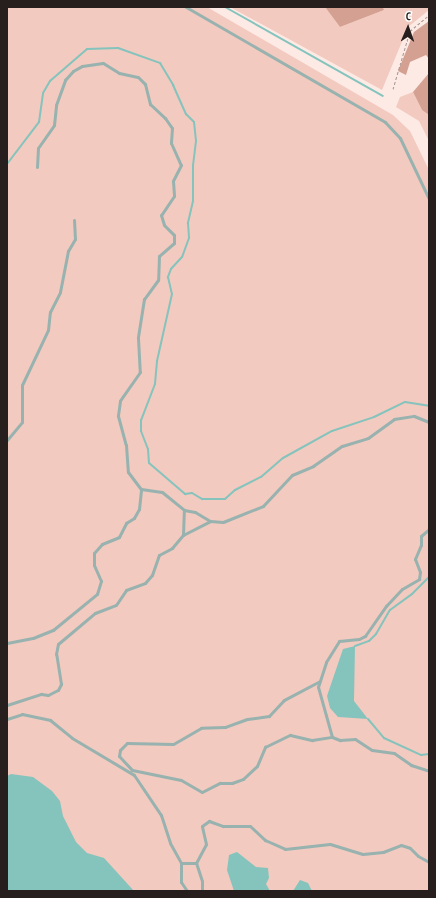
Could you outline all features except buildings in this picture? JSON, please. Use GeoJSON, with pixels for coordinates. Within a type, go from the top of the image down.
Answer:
{"type":"FeatureCollection","features":[{"type":"Feature","properties":{"kind":"lane"},"geometry":{"type":"LineString","coordinates":[[186,7],[385,122],[400,138],[429,198]]}},
{"type":"Feature","properties":{"kind":"lane"},"geometry":{"type":"LineString","coordinates":[[7,644],[33,638],[53,630],[97,594],[101,584],[94,565],[94,553],[102,544],[119,537],[126,523],[134,518],[138,509],[141,490],[128,472],[126,445],[118,416],[120,401],[140,372],[138,338],[144,299],[158,280],[160,256],[174,243],[174,235],[164,225],[161,215],[174,196],[173,181],[181,165],[171,143],[172,128],[166,118],[150,104],[145,84],[138,77],[119,73],[103,63],[82,66],[73,71],[65,80],[56,105],[54,125],[38,148],[37,167]]}},
{"type":"Feature","properties":{"kind":"lane"},"geometry":{"type":"LineString","coordinates":[[7,440],[22,422],[22,385],[49,328],[50,312],[60,292],[68,251],[75,239],[74,220]]}},
{"type":"Feature","properties":{"kind":"lane"},"geometry":{"type":"LineString","coordinates":[[7,705],[41,694],[48,695],[58,690],[60,684],[56,654],[58,644],[94,613],[116,605],[126,590],[144,583],[152,575],[159,555],[172,548],[184,535],[210,521],[232,520],[263,506],[292,475],[313,466],[342,446],[368,438],[394,419],[414,416],[429,422]]}},
{"type":"Feature","properties":{"kind":"lane"},"geometry":{"type":"LineString","coordinates":[[141,490],[162,492],[184,510],[195,512],[210,521]]}},
{"type":"Feature","properties":{"kind":"lane"},"geometry":{"type":"LineString","coordinates":[[184,510],[184,535]]}},
{"type":"Feature","properties":{"kind":"lane"},"geometry":{"type":"LineString","coordinates":[[332,736],[319,696],[320,681],[326,662],[339,641],[359,639],[365,636],[386,606],[402,589],[419,579],[420,572],[415,559],[421,545],[421,536],[429,529]]}},
{"type":"Feature","properties":{"kind":"lane"},"geometry":{"type":"LineString","coordinates":[[109,758],[118,754],[127,744],[173,744],[201,728],[225,727],[247,719],[269,716],[284,700],[320,681]]}},
{"type":"Feature","properties":{"kind":"lane"},"geometry":{"type":"LineString","coordinates":[[7,719],[22,714],[50,720],[72,738],[109,758],[134,776],[143,786],[150,801],[161,815],[170,843],[181,863],[181,882],[187,891]]}},
{"type":"Feature","properties":{"kind":"lane"},"geometry":{"type":"LineString","coordinates":[[118,754],[132,770],[181,780],[202,792],[220,783],[232,783],[243,779],[257,766],[265,747],[281,738],[294,734],[312,740],[332,736],[340,740],[355,739],[372,750],[394,753],[411,765],[429,771]]}},
{"type":"Feature","properties":{"kind":"lane"},"geometry":{"type":"LineString","coordinates":[[202,891],[202,881],[196,863],[206,844],[202,826],[213,821],[223,826],[250,826],[265,840],[285,849],[330,844],[363,854],[383,852],[401,845],[410,848],[418,856],[429,862]]}},
{"type":"Feature","properties":{"kind":"lane"},"geometry":{"type":"LineString","coordinates":[[181,863],[196,863]]}},
{"type":"Feature","properties":{"kind":"path"},"geometry":{"type":"LineString","coordinates":[[392,89],[410,31],[429,15]]}},
{"type":"Feature","properties":{"kind":"shaded area"},"geometry":{"type":"Polygon","coordinates":[[[7,7],[207,7],[393,115],[410,131],[429,170],[429,891],[7,891],[7,7]]]}},
{"type":"Feature","properties":{"kind":"shaded area"},"geometry":{"type":"Polygon","coordinates":[[[230,7],[325,7],[340,27],[384,10],[383,7],[429,7],[429,10],[408,27],[382,90],[230,7]]]}},
{"type":"Feature","properties":{"kind":"shaded area"},"geometry":{"type":"Polygon","coordinates":[[[325,7],[383,7],[384,10],[340,27],[325,7]]]}},
{"type":"Feature","properties":{"kind":"shaded area"},"geometry":{"type":"Polygon","coordinates":[[[429,21],[429,59],[426,55],[410,62],[406,75],[398,71],[414,32],[429,21]]]}},
{"type":"Feature","properties":{"kind":"shaded area"},"geometry":{"type":"Polygon","coordinates":[[[429,73],[429,115],[422,110],[413,92],[429,73]]]}},
{"type":"Feature","properties":{"kind":"shaded area"},"geometry":{"type":"Polygon","coordinates":[[[413,92],[422,110],[429,115],[429,141],[419,121],[396,107],[400,97],[413,92]]]}},
{"type":"Feature","properties":{"kind":"water"},"geometry":{"type":"Polygon","coordinates":[[[355,646],[354,701],[368,719],[338,717],[330,708],[327,696],[343,649],[355,646]]]}},
{"type":"Feature","properties":{"kind":"water"},"geometry":{"type":"Polygon","coordinates":[[[11,774],[33,777],[52,791],[60,801],[63,816],[76,842],[87,853],[104,858],[134,891],[7,891],[7,776],[11,774]]]}},
{"type":"Feature","properties":{"kind":"water"},"geometry":{"type":"Polygon","coordinates":[[[237,852],[256,867],[268,868],[269,878],[266,884],[270,891],[234,891],[227,870],[229,855],[237,852]]]}},
{"type":"Feature","properties":{"kind":"water"},"geometry":{"type":"Polygon","coordinates":[[[300,880],[308,883],[312,891],[293,891],[300,880]]]}},
{"type":"Feature","properties":{"kind":"waterway"},"geometry":{"type":"LineString","coordinates":[[225,7],[383,96]]}},
{"type":"Feature","properties":{"kind":"waterway"},"geometry":{"type":"LineString","coordinates":[[7,164],[39,122],[43,93],[50,81],[87,49],[118,48],[160,63],[173,85],[186,114],[194,122],[196,141],[193,165],[193,201],[188,223],[189,238],[182,257],[171,269],[168,277],[172,294],[157,361],[155,384],[141,420],[141,431],[148,449],[149,463],[185,494],[192,493],[202,499],[225,499],[235,490],[261,477],[283,458],[332,431],[374,417],[405,402],[429,406]]}},
{"type":"Feature","properties":{"kind":"waterway"},"geometry":{"type":"LineString","coordinates":[[355,646],[369,641],[376,634],[390,610],[412,594],[429,577]]}},
{"type":"Feature","properties":{"kind":"waterway"},"geometry":{"type":"LineString","coordinates":[[368,719],[384,738],[421,755],[429,754]]}}]}
